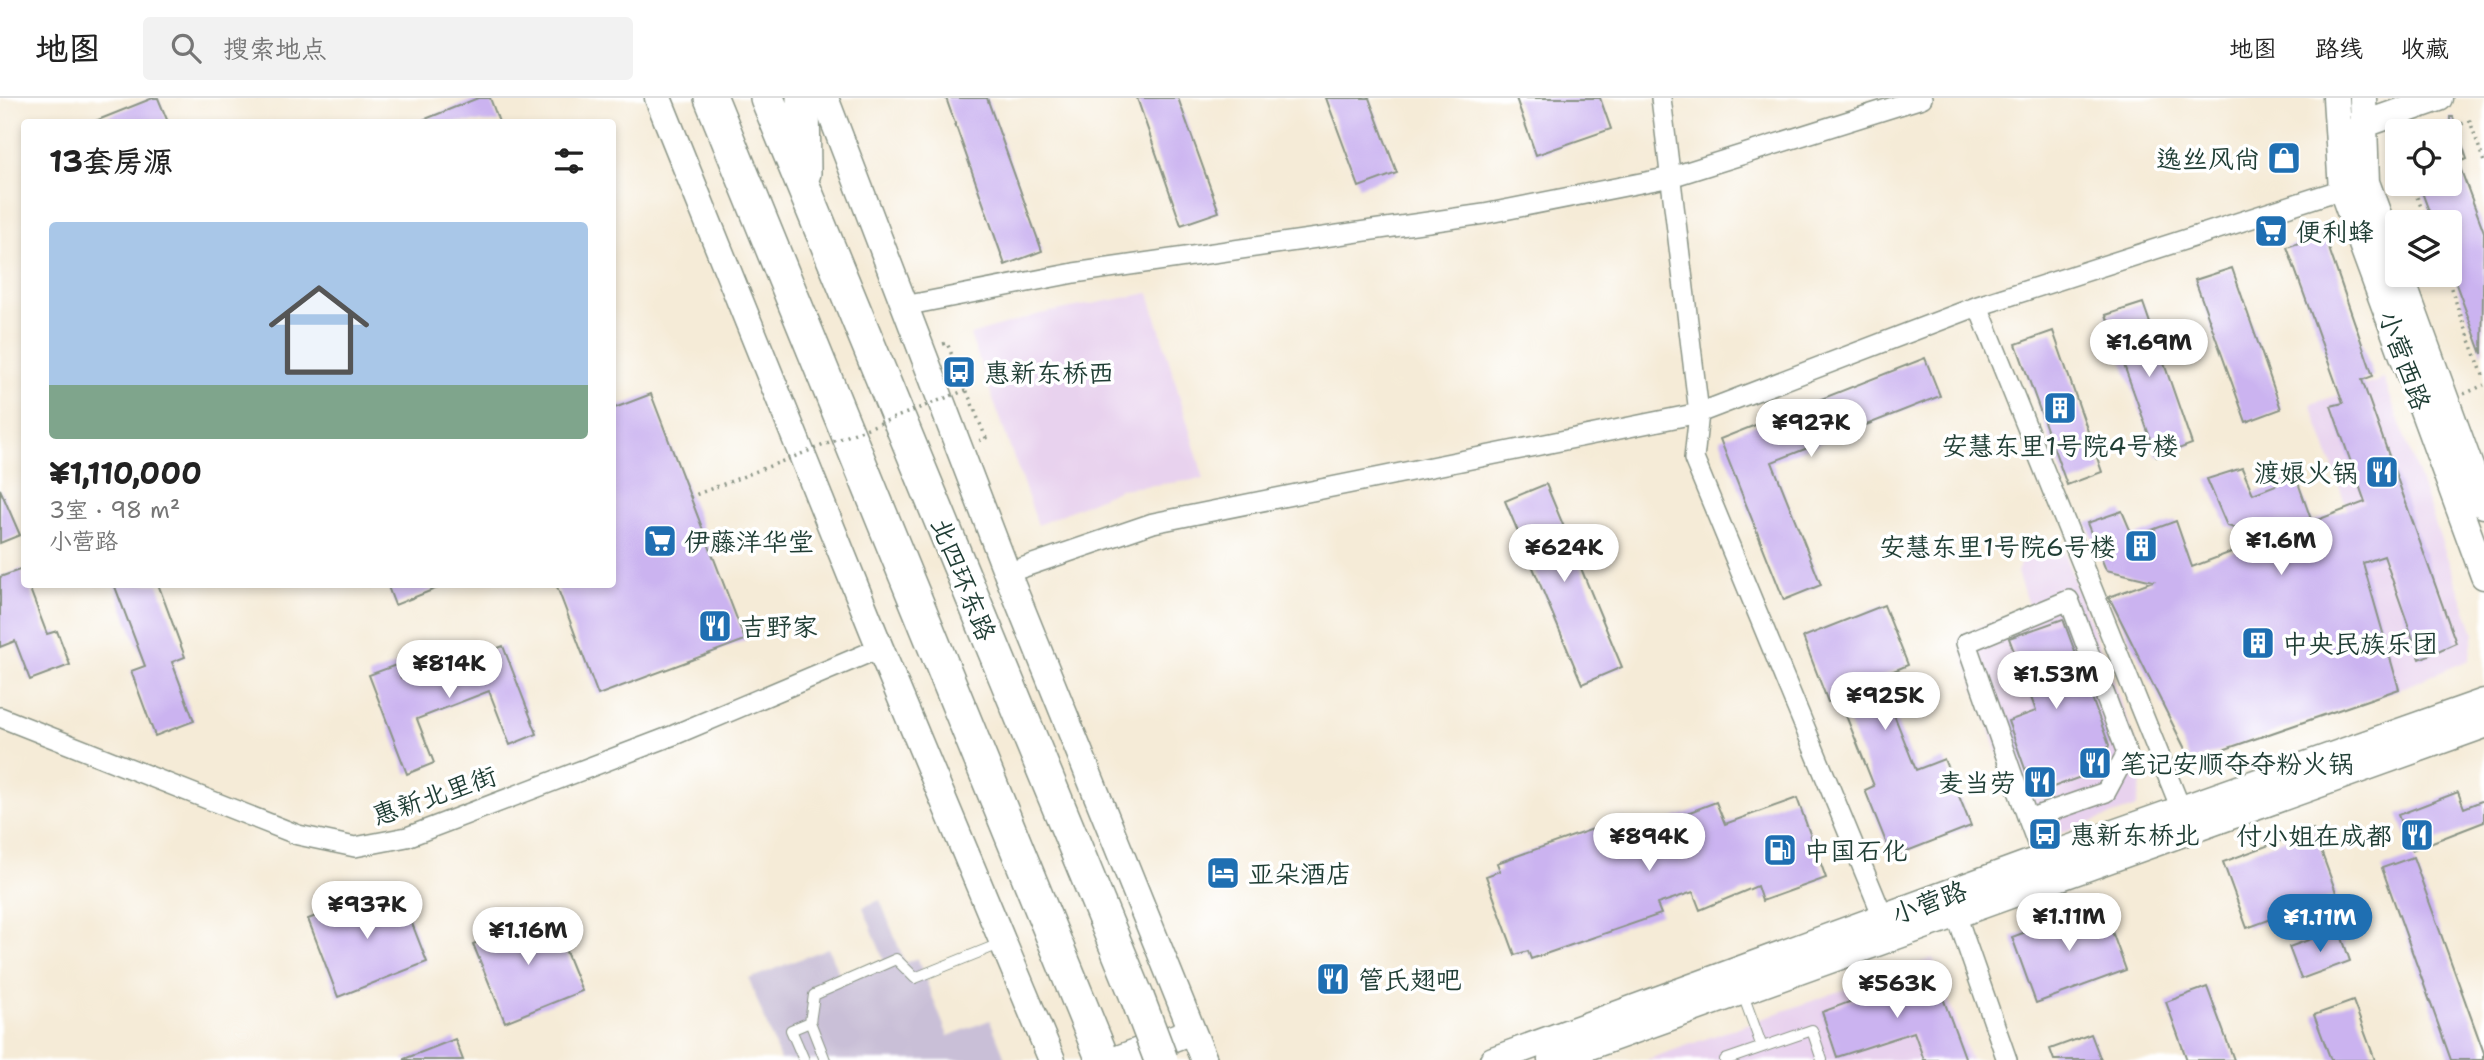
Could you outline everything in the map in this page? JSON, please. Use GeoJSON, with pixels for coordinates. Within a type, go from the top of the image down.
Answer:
{"type":"FeatureCollection","features":[{"type":"Feature","properties":{"kind":"highway"},"geometry":{"type":"LineString","coordinates":[[684,98],[725,134]]}},
{"type":"Feature","properties":{"kind":"highway","name":"北四环东路"},"geometry":{"type":"LineString","coordinates":[[711,98],[1103,1060]]}},
{"type":"Feature","properties":{"kind":"highway","name":"北四环东路"},"geometry":{"type":"LineString","coordinates":[[767,98],[1161,1060]]}},
{"type":"Feature","properties":{"kind":"highway"},"geometry":{"type":"LineString","coordinates":[[803,98],[804,193]]}},
{"type":"Feature","properties":{"kind":"street"},"geometry":{"type":"LineString","coordinates":[[658,98],[880,648],[1052,1060]]}},
{"type":"Feature","properties":{"kind":"street","name":"北四环东路"},"geometry":{"type":"LineString","coordinates":[[825,98],[1007,573],[1203,1060]]}},
{"type":"Feature","properties":{"kind":"street"},"geometry":{"type":"LineString","coordinates":[[1661,98],[1699,413],[1694,459],[1884,919],[1912,929]]}},
{"type":"Feature","properties":{"kind":"street"},"geometry":{"type":"LineString","coordinates":[[904,306],[1074,273],[1484,214],[1671,177],[1922,98]]}},
{"type":"Feature","properties":{"kind":"street","name":"小营西路"},"geometry":{"type":"LineString","coordinates":[[2336,98],[2354,186],[2484,576]]}},
{"type":"Feature","properties":{"kind":"street","name":"小营西路"},"geometry":{"type":"LineString","coordinates":[[2363,98],[2354,186],[2385,244]]}},
{"type":"Feature","properties":{"kind":"street"},"geometry":{"type":"LineString","coordinates":[[2362,125],[2439,98]]}},
{"type":"Feature","properties":{"kind":"street"},"geometry":{"type":"LineString","coordinates":[[1007,573],[1153,523],[1699,413],[1978,306],[2354,186]]}},
{"type":"Feature","properties":{"kind":"street","name":"小营西路"},"geometry":{"type":"LineString","coordinates":[[2403,287],[2484,505]]}},
{"type":"Feature","properties":{"kind":"street"},"geometry":{"type":"LineString","coordinates":[[1978,306],[2181,810]]}},
{"type":"Feature","properties":{"kind":"street"},"geometry":{"type":"LineString","coordinates":[[2028,818],[2106,792],[2127,753],[2069,600],[1966,643],[2028,818],[2043,859]]}},
{"type":"Feature","properties":{"kind":"street","name":"惠新北里街"},"geometry":{"type":"LineString","coordinates":[[0,717],[298,835],[355,848],[407,837],[674,735],[880,648]]}},
{"type":"Feature","properties":{"kind":"street","name":"小营路"},"geometry":{"type":"LineString","coordinates":[[1551,1060],[1912,929],[1952,905],[2043,859],[2484,702]]}},
{"type":"Feature","properties":{"kind":"street","name":"小营路"},"geometry":{"type":"LineString","coordinates":[[1493,1060],[1884,919],[1952,905],[2484,726]]}},
{"type":"Feature","properties":{"kind":"street"},"geometry":{"type":"LineString","coordinates":[[1952,905],[2007,1060]]}},
{"type":"Feature","properties":{"kind":"street"},"geometry":{"type":"LineString","coordinates":[[1115,1060],[1192,1031]]}},
{"type":"Feature","properties":{"kind":"lane"},"geometry":{"type":"LineString","coordinates":[[824,1060],[810,1022],[814,995],[896,959],[915,978],[1003,943]]}},
{"type":"Feature","properties":{"kind":"lane"},"geometry":{"type":"LineString","coordinates":[[1742,990],[1762,1047]]}},
{"type":"Feature","properties":{"kind":"lane"},"geometry":{"type":"LineString","coordinates":[[804,1060],[791,1030],[810,1022]]}},
{"type":"Feature","properties":{"kind":"lane"},"geometry":{"type":"LineString","coordinates":[[1725,1060],[1812,1030],[1822,1060]]}},
{"type":"Feature","properties":{"kind":"path"},"geometry":{"type":"LineString","coordinates":[[2462,124],[2470,121],[2484,162]]}},
{"type":"Feature","properties":{"kind":"path"},"geometry":{"type":"LineString","coordinates":[[2450,287],[2484,378]]}},
{"type":"Feature","properties":{"kind":"path"},"geometry":{"type":"LineString","coordinates":[[947,343],[986,438]]}},
{"type":"Feature","properties":{"kind":"path"},"geometry":{"type":"LineString","coordinates":[[690,497],[966,390]]}},
{"type":"Feature","properties":{"kind":"shaded area"},"geometry":{"type":"Polygon","coordinates":[[[1149,293],[1204,479],[1120,489],[1038,525],[970,335],[1040,314],[1149,293]]]}},
{"type":"Feature","properties":{"kind":"shaded area"},"geometry":{"type":"Polygon","coordinates":[[[2384,379],[2474,633],[2469,660],[2399,689],[2347,509],[2311,404],[2384,379]]]}},
{"type":"Feature","properties":{"kind":"shaded area"},"geometry":{"type":"Polygon","coordinates":[[[2060,543],[2145,766],[2136,807],[2030,843],[1958,641],[1964,633],[2029,608],[2017,572],[2022,560],[2031,552],[2060,543]]]}},
{"type":"Feature","properties":{"kind":"shaded area"},"geometry":{"type":"Polygon","coordinates":[[[880,900],[905,963],[917,958],[948,1036],[990,1020],[1006,1060],[780,1060],[749,979],[828,948],[841,980],[885,963],[863,907],[880,900]]]}},
{"type":"Feature","properties":{"kind":"shaded area"},"geometry":{"type":"Polygon","coordinates":[[[1933,958],[1971,1060],[1646,1060],[1933,958]]]}},
{"type":"Feature","properties":{"kind":"building"},"geometry":{"type":"Polygon","coordinates":[[[158,98],[167,119],[100,119],[158,98]]]}},
{"type":"Feature","properties":{"kind":"building"},"geometry":{"type":"Polygon","coordinates":[[[478,98],[490,98],[498,119],[426,119],[478,98]]]}},
{"type":"Feature","properties":{"kind":"building"},"geometry":{"type":"Polygon","coordinates":[[[946,98],[987,98],[1042,251],[1005,265],[946,98]]]}},
{"type":"Feature","properties":{"kind":"building"},"geometry":{"type":"Polygon","coordinates":[[[1137,98],[1178,98],[1219,212],[1181,225],[1137,98]]]}},
{"type":"Feature","properties":{"kind":"building"},"geometry":{"type":"Polygon","coordinates":[[[1326,98],[1369,98],[1397,173],[1359,187],[1326,98]]]}},
{"type":"Feature","properties":{"kind":"building"},"geometry":{"type":"Polygon","coordinates":[[[1516,98],[1600,98],[1611,129],[1536,155],[1516,98]]]}},
{"type":"Feature","properties":{"kind":"building"},"geometry":{"type":"Polygon","coordinates":[[[2462,144],[2467,159],[2462,161],[2462,144]]]}},
{"type":"Feature","properties":{"kind":"building"},"geometry":{"type":"Polygon","coordinates":[[[2462,173],[2484,232],[2482,354],[2457,287],[2462,287],[2462,210],[2429,210],[2423,196],[2462,196],[2462,173]]]}},
{"type":"Feature","properties":{"kind":"building","name":"中央民族乐团"},"geometry":{"type":"Polygon","coordinates":[[[2324,234],[2373,376],[2362,380],[2456,643],[2420,659],[2384,556],[2363,563],[2399,689],[2191,761],[2109,597],[2153,581],[2106,570],[2087,523],[2122,511],[2133,537],[2176,521],[2192,567],[2271,537],[2227,526],[2207,479],[2242,468],[2253,494],[2296,477],[2312,522],[2365,502],[2331,406],[2343,403],[2287,247],[2324,234]]]}},
{"type":"Feature","properties":{"kind":"building"},"geometry":{"type":"Polygon","coordinates":[[[2232,268],[2281,409],[2246,422],[2195,280],[2232,268]]]}},
{"type":"Feature","properties":{"kind":"building"},"geometry":{"type":"Polygon","coordinates":[[[2143,303],[2192,444],[2157,457],[2106,315],[2143,303]]]}},
{"type":"Feature","properties":{"kind":"building","name":"安慧东里1号院4号楼"},"geometry":{"type":"Polygon","coordinates":[[[2053,331],[2102,472],[2067,485],[2016,344],[2053,331]]]}},
{"type":"Feature","properties":{"kind":"building"},"geometry":{"type":"Polygon","coordinates":[[[1925,358],[1940,396],[1772,462],[1821,585],[1784,600],[1720,439],[1925,358]]]}},
{"type":"Feature","properties":{"kind":"building","name":"伊藤洋华堂"},"geometry":{"type":"Polygon","coordinates":[[[651,394],[745,640],[598,695],[558,588],[616,588],[616,407],[651,394]]]}},
{"type":"Feature","properties":{"kind":"building"},"geometry":{"type":"Polygon","coordinates":[[[1546,484],[1622,667],[1582,684],[1505,501],[1546,484]]]}},
{"type":"Feature","properties":{"kind":"building"},"geometry":{"type":"Polygon","coordinates":[[[0,489],[20,535],[0,543],[0,489]]]}},
{"type":"Feature","properties":{"kind":"building"},"geometry":{"type":"Polygon","coordinates":[[[21,569],[21,588],[30,588],[47,634],[57,631],[70,665],[30,680],[15,641],[0,647],[0,577],[21,569]]]}},
{"type":"Feature","properties":{"kind":"building"},"geometry":{"type":"Polygon","coordinates":[[[116,588],[159,588],[185,657],[172,662],[194,721],[155,736],[131,671],[145,666],[116,588]]]}},
{"type":"Feature","properties":{"kind":"building"},"geometry":{"type":"Polygon","coordinates":[[[389,588],[438,588],[395,605],[389,588]]]}},
{"type":"Feature","properties":{"kind":"building"},"geometry":{"type":"Polygon","coordinates":[[[1884,605],[1908,665],[1879,677],[1916,770],[1944,759],[1971,826],[1892,857],[1865,790],[1874,786],[1839,698],[1828,702],[1803,637],[1884,605]]]}},
{"type":"Feature","properties":{"kind":"building"},"geometry":{"type":"Polygon","coordinates":[[[2063,619],[2109,745],[2100,770],[2034,794],[2008,721],[2036,711],[2009,638],[2063,619]]]}},
{"type":"Feature","properties":{"kind":"building"},"geometry":{"type":"Polygon","coordinates":[[[503,646],[537,734],[510,745],[489,691],[417,719],[434,763],[407,774],[369,675],[396,665],[401,678],[450,659],[452,666],[503,646]]]}},
{"type":"Feature","properties":{"kind":"building"},"geometry":{"type":"Polygon","coordinates":[[[2458,792],[2464,808],[2484,800],[2484,822],[2412,850],[2398,815],[2458,792]]]}},
{"type":"Feature","properties":{"kind":"building"},"geometry":{"type":"Polygon","coordinates":[[[1797,798],[1826,878],[1762,901],[1757,886],[1700,910],[1693,892],[1657,904],[1661,914],[1531,959],[1528,951],[1515,955],[1486,876],[1500,871],[1497,863],[1624,818],[1626,824],[1641,819],[1645,829],[1716,802],[1725,824],[1797,798]]]}},
{"type":"Feature","properties":{"kind":"building"},"geometry":{"type":"Polygon","coordinates":[[[2313,829],[2337,895],[2247,928],[2223,862],[2313,829]]]}},
{"type":"Feature","properties":{"kind":"building"},"geometry":{"type":"Polygon","coordinates":[[[2413,857],[2484,1053],[2484,1060],[2451,1060],[2382,868],[2413,857]]]}},
{"type":"Feature","properties":{"kind":"building"},"geometry":{"type":"Polygon","coordinates":[[[397,885],[427,962],[338,997],[308,919],[397,885]]]}},
{"type":"Feature","properties":{"kind":"building"},"geometry":{"type":"Polygon","coordinates":[[[2102,904],[2126,970],[2036,1003],[2012,937],[2102,904]]]}},
{"type":"Feature","properties":{"kind":"building"},"geometry":{"type":"Polygon","coordinates":[[[550,912],[582,991],[505,1022],[473,944],[550,912]]]}},
{"type":"Feature","properties":{"kind":"building"},"geometry":{"type":"Polygon","coordinates":[[[2339,929],[2350,961],[2301,979],[2289,947],[2339,929]]]}},
{"type":"Feature","properties":{"kind":"building"},"geometry":{"type":"Polygon","coordinates":[[[1933,971],[1966,1060],[1924,1060],[1914,1032],[1837,1057],[1822,1012],[1933,971]]]}},
{"type":"Feature","properties":{"kind":"building"},"geometry":{"type":"Polygon","coordinates":[[[2207,987],[2234,1060],[2187,1060],[2166,1002],[2207,987]]]}},
{"type":"Feature","properties":{"kind":"building"},"geometry":{"type":"Polygon","coordinates":[[[2353,1001],[2375,1060],[2331,1060],[2314,1015],[2353,1001]]]}},
{"type":"Feature","properties":{"kind":"building"},"geometry":{"type":"Polygon","coordinates":[[[2091,1034],[2101,1060],[2054,1060],[2050,1049],[2091,1034]]]}},
{"type":"Feature","properties":{"kind":"building"},"geometry":{"type":"Polygon","coordinates":[[[455,1039],[463,1060],[404,1060],[404,1059],[455,1039]]]}},
{"type":"Feature","properties":{"kind":"place","name":"逸丝风尚"},"geometry":{"type":"Point","coordinates":[2284,158]}},
{"type":"Feature","properties":{"kind":"place","name":"便利蜂"},"geometry":{"type":"Point","coordinates":[2271,231]}},
{"type":"Feature","properties":{"kind":"place","name":"惠新东桥西"},"geometry":{"type":"Point","coordinates":[959,372]}},
{"type":"Feature","properties":{"kind":"place","name":"安慧东里1号院4号楼"},"geometry":{"type":"Point","coordinates":[2060,408]}},
{"type":"Feature","properties":{"kind":"place","name":"渡娘火锅"},"geometry":{"type":"Point","coordinates":[2382,472]}},
{"type":"Feature","properties":{"kind":"place","name":"伊藤洋华堂"},"geometry":{"type":"Point","coordinates":[660,541]}},
{"type":"Feature","properties":{"kind":"place","name":"安慧东里1号院6号楼"},"geometry":{"type":"Point","coordinates":[2141,546]}},
{"type":"Feature","properties":{"kind":"place","name":"吉野家"},"geometry":{"type":"Point","coordinates":[715,626]}},
{"type":"Feature","properties":{"kind":"place","name":"中央民族乐团"},"geometry":{"type":"Point","coordinates":[2258,643]}},
{"type":"Feature","properties":{"kind":"place","name":"笔记安顺夺夺粉火锅"},"geometry":{"type":"Point","coordinates":[2095,763]}},
{"type":"Feature","properties":{"kind":"place","name":"麦当劳"},"geometry":{"type":"Point","coordinates":[2040,782]}},
{"type":"Feature","properties":{"kind":"place","name":"惠新东桥北"},"geometry":{"type":"Point","coordinates":[2045,834]}},
{"type":"Feature","properties":{"kind":"place","name":"付小姐在成都"},"geometry":{"type":"Point","coordinates":[2417,835]}},
{"type":"Feature","properties":{"kind":"place","name":"中国石化"},"geometry":{"type":"Point","coordinates":[1780,850]}},
{"type":"Feature","properties":{"kind":"place","name":"亚朵酒店"},"geometry":{"type":"Point","coordinates":[1223,873]}},
{"type":"Feature","properties":{"kind":"place","name":"管氏翅吧"},"geometry":{"type":"Point","coordinates":[1333,979]}}]}
